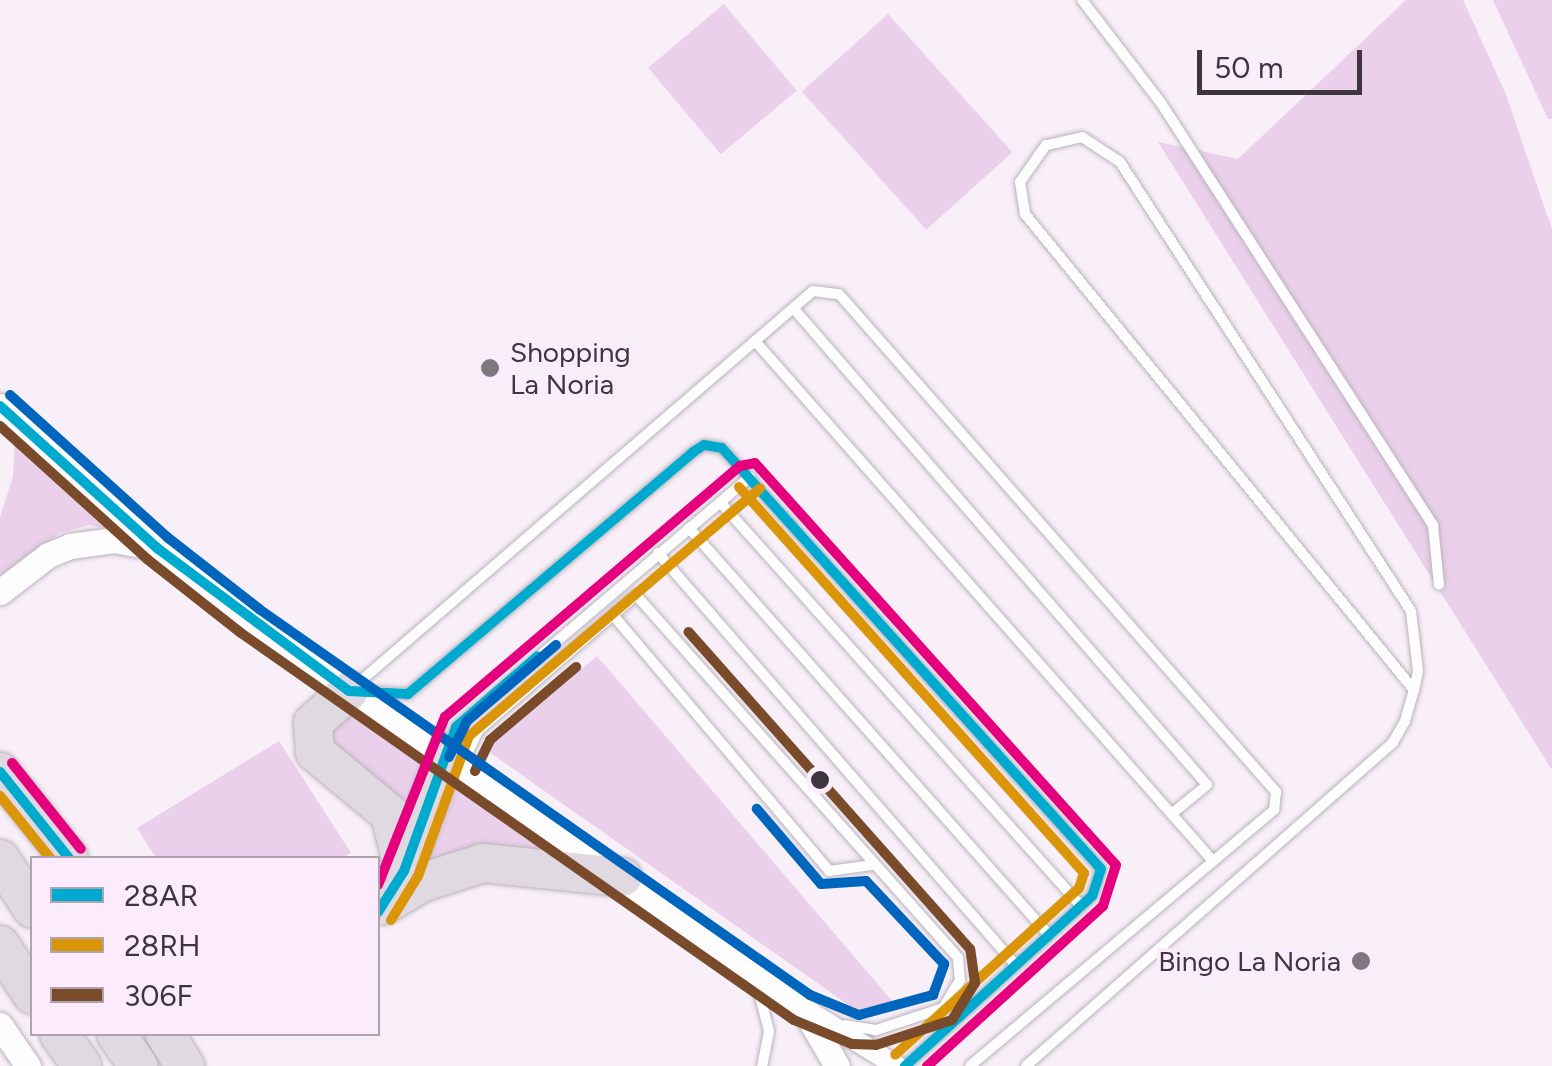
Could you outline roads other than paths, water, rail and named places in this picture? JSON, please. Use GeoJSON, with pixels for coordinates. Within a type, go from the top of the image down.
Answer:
{"type":"FeatureCollection","features":[{"type":"Feature","properties":{"kind":"highway"},"geometry":{"type":"LineString","coordinates":[[349,691],[313,723],[314,752],[390,814],[404,871]]}},
{"type":"Feature","properties":{"kind":"highway"},"geometry":{"type":"LineString","coordinates":[[381,909],[404,871],[454,759]]}},
{"type":"Feature","properties":{"kind":"highway"},"geometry":{"type":"LineString","coordinates":[[0,773],[53,856]]}},
{"type":"Feature","properties":{"kind":"highway"},"geometry":{"type":"LineString","coordinates":[[0,773],[66,856]]}},
{"type":"Feature","properties":{"kind":"highway"},"geometry":{"type":"LineString","coordinates":[[0,859],[30,905]]}},
{"type":"Feature","properties":{"kind":"highway"},"geometry":{"type":"LineString","coordinates":[[381,909],[421,883],[484,863],[622,877]]}},
{"type":"Feature","properties":{"kind":"highway"},"geometry":{"type":"LineString","coordinates":[[0,945],[30,991]]}},
{"type":"Feature","properties":{"kind":"highway"},"geometry":{"type":"LineString","coordinates":[[60,1036],[82,1066]]}},
{"type":"Feature","properties":{"kind":"highway"},"geometry":{"type":"LineString","coordinates":[[117,1036],[138,1066]]}},
{"type":"Feature","properties":{"kind":"highway"},"geometry":{"type":"LineString","coordinates":[[166,1036],[186,1066]]}},
{"type":"Feature","properties":{"kind":"street"},"geometry":{"type":"LineString","coordinates":[[0,406],[157,548],[349,691],[454,759],[803,1008],[896,1066]]}},
{"type":"Feature","properties":{"kind":"street"},"geometry":{"type":"LineString","coordinates":[[0,592],[70,546],[114,540],[157,548]]}},
{"type":"Feature","properties":{"kind":"street"},"geometry":{"type":"LineString","coordinates":[[803,1008],[831,1064]]}},
{"type":"Feature","properties":{"kind":"street"},"geometry":{"type":"LineString","coordinates":[[0,1025],[28,1066]]}},
{"type":"Feature","properties":{"kind":"lane"},"geometry":{"type":"LineString","coordinates":[[1082,0],[1161,103],[1432,524],[1439,585]]}},
{"type":"Feature","properties":{"kind":"lane"},"geometry":{"type":"LineString","coordinates":[[1026,1066],[1393,742],[1414,690],[1418,645],[1411,611],[1120,162],[1082,137],[1046,144],[1020,182],[1025,214],[1414,690]]}},
{"type":"Feature","properties":{"kind":"lane"},"geometry":{"type":"LineString","coordinates":[[349,691],[813,292],[838,294],[1276,792],[1274,810],[970,1066]]}},
{"type":"Feature","properties":{"kind":"lane"},"geometry":{"type":"LineString","coordinates":[[794,309],[1207,784],[1174,812]]}},
{"type":"Feature","properties":{"kind":"lane"},"geometry":{"type":"LineString","coordinates":[[755,341],[1213,860]]}},
{"type":"Feature","properties":{"kind":"lane"},"geometry":{"type":"LineString","coordinates":[[349,691],[408,694],[704,445],[722,448],[1101,869],[1102,880],[1081,906],[905,1066]]}},
{"type":"Feature","properties":{"kind":"lane"},"geometry":{"type":"LineString","coordinates":[[454,759],[456,727],[750,477]]}},
{"type":"Feature","properties":{"kind":"lane"},"geometry":{"type":"LineString","coordinates":[[720,502],[1081,906]]}},
{"type":"Feature","properties":{"kind":"lane"},"geometry":{"type":"LineString","coordinates":[[690,528],[1049,935]]}},
{"type":"Feature","properties":{"kind":"lane"},"geometry":{"type":"LineString","coordinates":[[658,553],[1014,964]]}},
{"type":"Feature","properties":{"kind":"lane"},"geometry":{"type":"LineString","coordinates":[[454,759],[478,731],[636,595],[958,958],[960,980],[942,1008],[876,1030],[856,1030],[803,1008]]}},
{"type":"Feature","properties":{"kind":"lane"},"geometry":{"type":"LineString","coordinates":[[613,614],[829,871],[872,865]]}},
{"type":"Feature","properties":{"kind":"lane"},"geometry":{"type":"LineString","coordinates":[[752,971],[769,1031],[762,1066]]}},
{"type":"Feature","properties":{"kind":"place","name":"Shopping La Noria"},"geometry":{"type":"Point","coordinates":[490,368]}},
{"type":"Feature","properties":{"kind":"place","name":"Bingo La Noria"},"geometry":{"type":"Point","coordinates":[1361,961]}}]}
